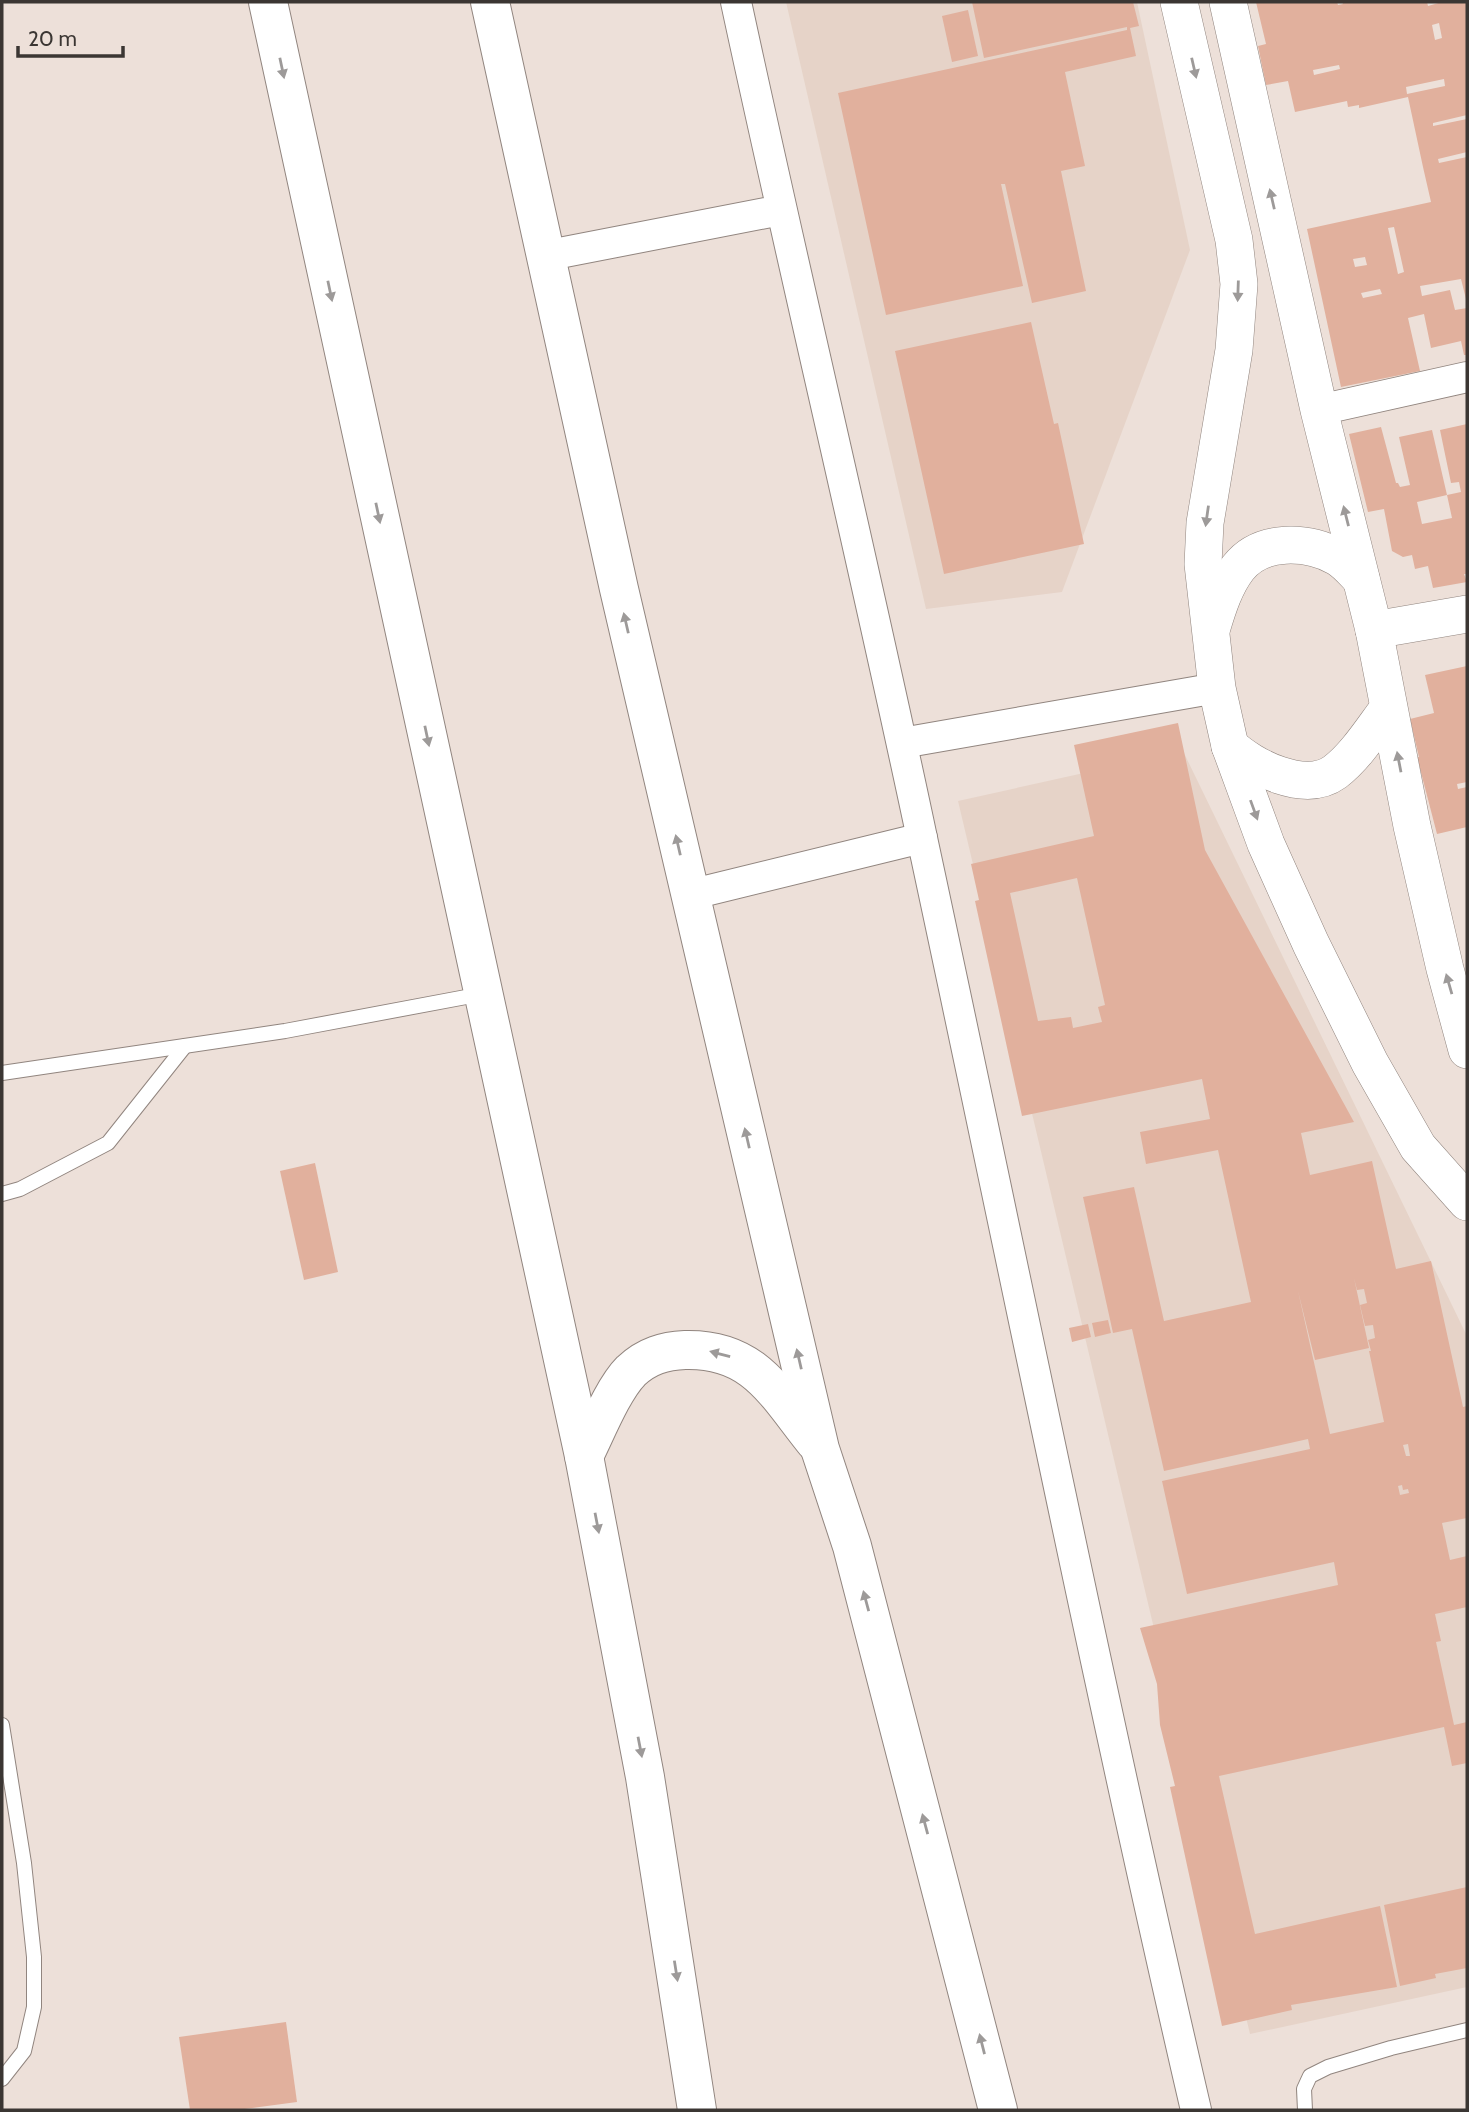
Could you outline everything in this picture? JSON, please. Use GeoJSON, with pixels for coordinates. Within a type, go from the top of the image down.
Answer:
{"type":"FeatureCollection","features":[{"type":"Feature","properties":{"kind":"highway"},"geometry":{"type":"LineString","coordinates":[[268,2],[584,1456],[645,1777],[697,2110]]}},
{"type":"Feature","properties":{"kind":"highway"},"geometry":{"type":"LineString","coordinates":[[490,2],[544,256],[689,895],[820,1449],[855,1560],[998,2110]]}},
{"type":"Feature","properties":{"kind":"highway"},"geometry":{"type":"LineString","coordinates":[[584,1456],[612,1399],[630,1372],[653,1355],[673,1350],[717,1352],[737,1359],[759,1373],[820,1449]]}},
{"type":"Feature","properties":{"kind":"street"},"geometry":{"type":"LineString","coordinates":[[736,2],[902,743],[1131,1830],[1196,2110]]}},
{"type":"Feature","properties":{"kind":"street"},"geometry":{"type":"LineString","coordinates":[[1178,2],[1234,240],[1238,284],[1234,350],[1205,523],[1203,564],[1209,638],[1230,746],[1266,844],[1311,944],[1370,1063],[1418,1147],[1467,1202]]}},
{"type":"Feature","properties":{"kind":"street"},"geometry":{"type":"LineString","coordinates":[[1228,2],[1319,410],[1374,629],[1388,709],[1444,969],[1467,1050]]}},
{"type":"Feature","properties":{"kind":"street"},"geometry":{"type":"LineString","coordinates":[[544,256],[781,210]]}},
{"type":"Feature","properties":{"kind":"street"},"geometry":{"type":"LineString","coordinates":[[1319,410],[1467,377]]}},
{"type":"Feature","properties":{"kind":"street"},"geometry":{"type":"LineString","coordinates":[[1209,638],[1219,604],[1229,583],[1240,566],[1258,553],[1280,545],[1317,548],[1340,558],[1362,579]]}},
{"type":"Feature","properties":{"kind":"street"},"geometry":{"type":"LineString","coordinates":[[1374,629],[1467,614]]}},
{"type":"Feature","properties":{"kind":"street"},"geometry":{"type":"LineString","coordinates":[[902,743],[1217,688]]}},
{"type":"Feature","properties":{"kind":"street"},"geometry":{"type":"LineString","coordinates":[[1230,746],[1238,754],[1267,771],[1289,778],[1324,779],[1345,762],[1388,709]]}},
{"type":"Feature","properties":{"kind":"street"},"geometry":{"type":"LineString","coordinates":[[689,895],[922,838]]}},
{"type":"Feature","properties":{"kind":"lane"},"geometry":{"type":"LineString","coordinates":[[2,1073],[285,1031],[483,993]]}},
{"type":"Feature","properties":{"kind":"lane"},"geometry":{"type":"LineString","coordinates":[[2,1194],[20,1189],[108,1143],[185,1046]]}},
{"type":"Feature","properties":{"kind":"lane"},"geometry":{"type":"LineString","coordinates":[[2,1726],[24,1863],[34,1957],[34,2007],[24,2051],[2,2079]]}},
{"type":"Feature","properties":{"kind":"lane"},"geometry":{"type":"LineString","coordinates":[[1305,2110],[1304,2089],[1310,2076],[1391,2048],[1467,2031]]}},
{"type":"Feature","properties":{"kind":"shaded area"},"geometry":{"type":"Polygon","coordinates":[[[786,2],[1137,2],[1190,250],[1062,592],[926,609],[786,2]]]}},
{"type":"Feature","properties":{"kind":"shaded area"},"geometry":{"type":"Polygon","coordinates":[[[1183,751],[1467,1336],[1467,1987],[1250,2034],[958,801],[1183,751]]]}},
{"type":"Feature","properties":{"kind":"building"},"geometry":{"type":"Polygon","coordinates":[[[972,2],[1133,2],[1139,26],[1130,28],[1136,56],[1065,72],[1085,166],[1061,171],[1086,291],[1032,303],[1005,184],[1001,184],[1023,286],[886,315],[838,93],[1127,30],[1127,27],[984,58],[972,2]]]}},
{"type":"Feature","properties":{"kind":"building"},"geometry":{"type":"Polygon","coordinates":[[[1256,2],[1337,2],[1338,5],[1343,4],[1342,2],[1427,2],[1428,6],[1442,2],[1467,2],[1467,115],[1433,123],[1433,126],[1467,119],[1467,152],[1438,159],[1439,163],[1467,157],[1467,303],[1461,279],[1420,286],[1422,296],[1450,290],[1455,310],[1467,308],[1467,355],[1464,355],[1461,341],[1431,348],[1424,314],[1408,318],[1420,371],[1341,387],[1307,229],[1431,202],[1408,97],[1359,108],[1359,105],[1348,107],[1347,101],[1295,112],[1288,81],[1266,85],[1258,46],[1266,44],[1256,2]],[[1439,23],[1432,25],[1435,40],[1442,38],[1439,23]],[[1339,65],[1313,70],[1314,75],[1340,69],[1339,65]],[[1444,79],[1406,87],[1407,94],[1445,86],[1444,79]],[[1394,227],[1388,228],[1398,274],[1404,272],[1394,227]],[[1365,257],[1353,259],[1355,267],[1367,265],[1365,257]],[[1380,289],[1361,293],[1363,298],[1382,294],[1380,289]]]}},
{"type":"Feature","properties":{"kind":"building"},"geometry":{"type":"Polygon","coordinates":[[[968,10],[978,56],[952,62],[942,16],[968,10]]]}},
{"type":"Feature","properties":{"kind":"building"},"geometry":{"type":"Polygon","coordinates":[[[1031,322],[1054,424],[1058,423],[1084,544],[944,574],[895,351],[1031,322]]]}},
{"type":"Feature","properties":{"kind":"building"},"geometry":{"type":"Polygon","coordinates":[[[1467,424],[1467,574],[1464,574],[1467,582],[1433,588],[1428,566],[1415,569],[1412,555],[1403,557],[1392,551],[1384,509],[1368,512],[1349,434],[1381,427],[1396,483],[1400,487],[1410,485],[1399,437],[1432,430],[1447,495],[1461,492],[1459,482],[1451,483],[1440,430],[1467,424]],[[1447,495],[1417,502],[1422,524],[1452,518],[1447,495]]]}},
{"type":"Feature","properties":{"kind":"building"},"geometry":{"type":"Polygon","coordinates":[[[1467,666],[1467,782],[1457,784],[1458,789],[1467,787],[1467,827],[1437,834],[1410,719],[1434,713],[1425,675],[1467,666]]]}},
{"type":"Feature","properties":{"kind":"building"},"geometry":{"type":"Polygon","coordinates":[[[1178,723],[1205,850],[1354,1122],[1301,1133],[1310,1175],[1372,1161],[1396,1269],[1431,1261],[1463,1407],[1467,1406],[1467,1518],[1442,1523],[1450,1560],[1467,1556],[1467,1607],[1435,1614],[1441,1641],[1436,1642],[1454,1725],[1467,1722],[1467,1763],[1452,1766],[1444,1727],[1219,1776],[1255,1934],[1380,1906],[1397,1987],[1291,2005],[1292,2010],[1222,2026],[1170,1787],[1175,1786],[1160,1725],[1157,1684],[1140,1628],[1338,1585],[1334,1562],[1187,1594],[1162,1481],[1310,1449],[1308,1439],[1164,1471],[1132,1329],[1113,1333],[1083,1197],[1134,1187],[1164,1321],[1251,1302],[1218,1150],[1146,1164],[1140,1132],[1210,1119],[1202,1079],[1022,1116],[975,901],[979,900],[971,864],[1094,836],[1074,745],[1178,723]],[[1077,878],[1010,893],[1038,1021],[1071,1017],[1073,1028],[1102,1022],[1098,1007],[1105,1005],[1077,878]],[[1354,1278],[1369,1348],[1315,1360],[1298,1291],[1330,1434],[1384,1422],[1369,1351],[1371,1351],[1368,1340],[1375,1338],[1373,1325],[1365,1326],[1360,1305],[1367,1303],[1364,1289],[1357,1290],[1354,1278]],[[1408,1444],[1403,1445],[1406,1456],[1410,1456],[1408,1444]],[[1402,1485],[1398,1486],[1400,1495],[1409,1493],[1408,1489],[1403,1490],[1402,1485]]]}},
{"type":"Feature","properties":{"kind":"building"},"geometry":{"type":"Polygon","coordinates":[[[315,1163],[338,1272],[304,1280],[280,1171],[315,1163]]]}},
{"type":"Feature","properties":{"kind":"building"},"geometry":{"type":"Polygon","coordinates":[[[1108,1320],[1111,1333],[1095,1337],[1092,1323],[1108,1320]]]}},
{"type":"Feature","properties":{"kind":"building"},"geometry":{"type":"Polygon","coordinates":[[[1088,1324],[1091,1337],[1072,1342],[1069,1328],[1088,1324]]]}},
{"type":"Feature","properties":{"kind":"building"},"geometry":{"type":"Polygon","coordinates":[[[1467,1887],[1467,1968],[1435,1974],[1436,1978],[1400,1986],[1384,1905],[1467,1887]]]}},
{"type":"Feature","properties":{"kind":"building"},"geometry":{"type":"Polygon","coordinates":[[[286,2022],[297,2102],[237,2110],[190,2110],[179,2037],[286,2022]]]}}]}
